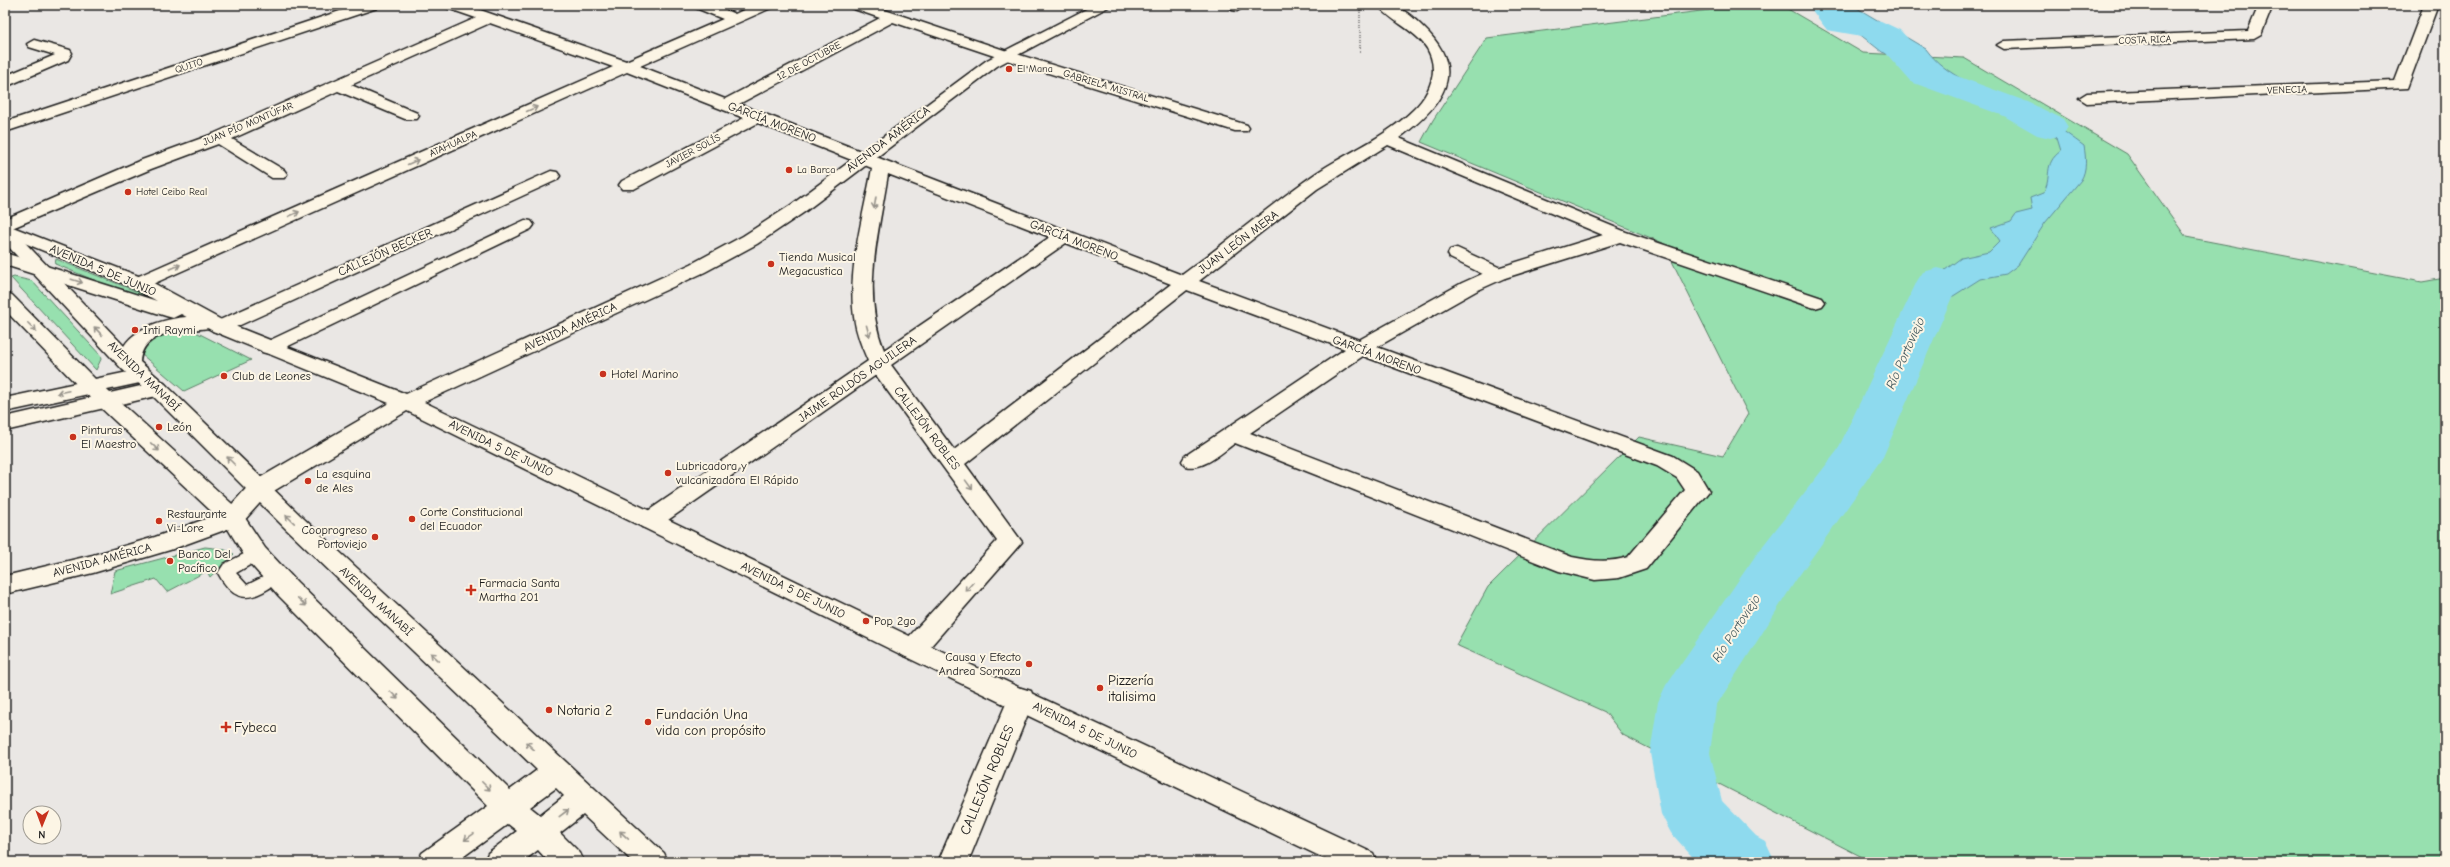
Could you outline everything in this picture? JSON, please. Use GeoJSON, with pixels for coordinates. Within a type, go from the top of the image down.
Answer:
{"type":"FeatureCollection","features":[{"type":"Feature","properties":{"kind":"street","name":"QUITO"},"geometry":{"type":"LineString","coordinates":[[5,127],[372,5]]}},
{"type":"Feature","properties":{"kind":"street","name":"GARCÍA MORENO"},"geometry":{"type":"LineString","coordinates":[[452,5],[628,67],[873,160],[1185,283],[1665,461],[1681,468],[1693,480],[1697,491],[1637,563],[1619,569],[1595,571],[1568,565],[1233,434]]}},
{"type":"Feature","properties":{"kind":"street"},"geometry":{"type":"LineString","coordinates":[[701,5],[735,19]]}},
{"type":"Feature","properties":{"kind":"street","name":"ATAHUALPA"},"geometry":{"type":"LineString","coordinates":[[139,283],[766,5]]}},
{"type":"Feature","properties":{"kind":"street","name":"GABRIELA MISTRAL"},"geometry":{"type":"LineString","coordinates":[[856,5],[1005,55],[1241,128]]}},
{"type":"Feature","properties":{"kind":"street","name":"AVENIDA AMÉRICA"},"geometry":{"type":"LineString","coordinates":[[5,585],[162,544],[233,518],[259,488],[406,402],[726,254],[791,214],[873,160],[1005,55],[1105,5]]}},
{"type":"Feature","properties":{"kind":"street","name":"JUAN LEÓN MERA"},"geometry":{"type":"LineString","coordinates":[[953,462],[1322,178],[1388,139],[1405,127],[1429,100],[1438,83],[1441,70],[1437,54],[1429,41],[1414,27],[1385,5]]}},
{"type":"Feature","properties":{"kind":"street","name":"COSTA RICA"},"geometry":{"type":"LineString","coordinates":[[2004,46],[2254,35],[2266,5]]}},
{"type":"Feature","properties":{"kind":"street","name":"VENECIA"},"geometry":{"type":"LineString","coordinates":[[2087,98],[2402,86],[2431,5]]}},
{"type":"Feature","properties":{"kind":"street","name":"12 DE OCTUBRE"},"geometry":{"type":"LineString","coordinates":[[726,105],[892,17]]}},
{"type":"Feature","properties":{"kind":"street","name":"JUAN PÍO MONTÚFAR"},"geometry":{"type":"LineString","coordinates":[[5,229],[145,165],[218,138],[489,18]]}},
{"type":"Feature","properties":{"kind":"street"},"geometry":{"type":"LineString","coordinates":[[5,82],[63,57],[65,53],[34,44]]}},
{"type":"Feature","properties":{"kind":"street"},"geometry":{"type":"LineString","coordinates":[[337,85],[411,116]]}},
{"type":"Feature","properties":{"kind":"street","name":"JAVIER SOLÍS"},"geometry":{"type":"LineString","coordinates":[[628,185],[758,117]]}},
{"type":"Feature","properties":{"kind":"street"},"geometry":{"type":"LineString","coordinates":[[218,138],[278,174]]}},
{"type":"Feature","properties":{"kind":"street"},"geometry":{"type":"LineString","coordinates":[[1388,139],[1620,236],[1815,302]]}},
{"type":"Feature","properties":{"kind":"street","name":"CALLEJÓN ROBLES"},"geometry":{"type":"LineString","coordinates":[[873,160],[863,290],[863,313],[879,364],[953,462],[1010,542],[913,649]]}},
{"type":"Feature","properties":{"kind":"street","name":"CALLEJÓN BECKER"},"geometry":{"type":"LineString","coordinates":[[213,325],[551,176]]}},
{"type":"Feature","properties":{"kind":"street"},"geometry":{"type":"LineString","coordinates":[[269,348],[525,225]]}},
{"type":"Feature","properties":{"kind":"street","name":"AVENIDA 5 DE JUNIO"},"geometry":{"type":"LineString","coordinates":[[5,229],[139,283],[213,325]]}},
{"type":"Feature","properties":{"kind":"street","name":"AVENIDA MANABÍ"},"geometry":{"type":"LineString","coordinates":[[5,229],[40,269],[143,376],[556,772],[653,862]]}},
{"type":"Feature","properties":{"kind":"street","name":"JAIME ROLDÓS AGUILERA"},"geometry":{"type":"LineString","coordinates":[[650,521],[1064,236]]}},
{"type":"Feature","properties":{"kind":"street"},"geometry":{"type":"LineString","coordinates":[[1193,461],[1361,348],[1469,287],[1498,274],[1620,236]]}},
{"type":"Feature","properties":{"kind":"street"},"geometry":{"type":"LineString","coordinates":[[1457,254],[1498,274]]}},
{"type":"Feature","properties":{"kind":"street","name":"AVENIDA 5 DE JUNIO"},"geometry":{"type":"LineString","coordinates":[[5,259],[213,325],[406,402],[913,649],[1362,862]]}},
{"type":"Feature","properties":{"kind":"street"},"geometry":{"type":"LineString","coordinates":[[5,299],[91,386],[108,400],[118,413],[233,518],[256,554],[277,576],[509,808],[540,832],[569,862]]}},
{"type":"Feature","properties":{"kind":"street"},"geometry":{"type":"LineString","coordinates":[[143,376],[128,355],[130,349],[154,332],[185,324],[213,325]]}},
{"type":"Feature","properties":{"kind":"street"},"geometry":{"type":"LineString","coordinates":[[5,404],[143,376]]}},
{"type":"Feature","properties":{"kind":"street"},"geometry":{"type":"LineString","coordinates":[[5,424],[108,400],[143,376]]}},
{"type":"Feature","properties":{"kind":"street","name":"CALLEJÓN ROBLES"},"geometry":{"type":"LineString","coordinates":[[953,862],[1021,699]]}},
{"type":"Feature","properties":{"kind":"street"},"geometry":{"type":"LineString","coordinates":[[433,862],[509,808],[556,772]]}},
{"type":"Feature","properties":{"kind":"street"},"geometry":{"type":"LineString","coordinates":[[499,862],[584,798]]}},
{"type":"Feature","properties":{"kind":"lane"},"geometry":{"type":"LineString","coordinates":[[256,554],[230,568],[226,573],[244,592],[253,590],[277,576]]}},
{"type":"Feature","properties":{"kind":"path"},"geometry":{"type":"LineString","coordinates":[[1360,5],[1360,54]]}},
{"type":"Feature","properties":{"kind":"green space"},"geometry":{"type":"Polygon","coordinates":[[[1702,5],[1781,5],[1863,53],[1964,58],[2127,154],[2186,237],[2422,282],[2445,278],[2445,862],[1872,862],[1623,735],[1605,712],[1456,645],[1488,587],[1639,437],[1723,456],[1748,414],[1663,243],[1421,142],[1433,120],[1487,38],[1709,10],[1702,5]]]}},
{"type":"Feature","properties":{"kind":"green space"},"geometry":{"type":"Polygon","coordinates":[[[56,259],[148,296],[142,300],[55,264],[56,259]]]}},
{"type":"Feature","properties":{"kind":"green space"},"geometry":{"type":"Polygon","coordinates":[[[14,277],[32,281],[102,357],[96,370],[11,278],[14,277]]]}},
{"type":"Feature","properties":{"kind":"green space"},"geometry":{"type":"Polygon","coordinates":[[[190,329],[251,360],[184,391],[141,354],[143,344],[158,334],[190,329]]]}},
{"type":"Feature","properties":{"kind":"green space"},"geometry":{"type":"Polygon","coordinates":[[[205,547],[223,549],[234,554],[210,577],[207,571],[167,592],[156,579],[110,594],[115,571],[205,547]]]}},
{"type":"Feature","properties":{"kind":"water"},"geometry":{"type":"Polygon","coordinates":[[[1817,5],[1852,5],[1926,49],[1934,59],[1965,81],[2030,110],[2058,127],[2084,146],[2086,164],[2081,180],[2045,223],[2018,265],[2006,274],[1980,279],[1947,300],[1932,341],[1916,361],[1905,317],[1945,270],[1961,258],[1989,252],[2000,241],[1991,228],[2011,221],[2016,214],[2032,210],[2030,198],[2043,193],[2046,187],[2052,161],[2061,151],[2057,138],[1999,107],[1983,95],[1971,91],[1946,91],[1943,78],[1921,66],[1882,52],[1853,29],[1817,5]]]}},
{"type":"Feature","properties":{"kind":"waterway","name":"Río Portoviejo"},"geometry":{"type":"LineString","coordinates":[[1823,5],[1838,23],[1870,28],[1889,37],[1923,75],[2016,109],[2050,127]]}},
{"type":"Feature","properties":{"kind":"waterway","name":"Río Portoviejo"},"geometry":{"type":"LineString","coordinates":[[1742,862],[1733,856],[1693,814],[1680,753],[1687,702],[1777,566],[1859,457],[1938,281]]}},
{"type":"Feature","properties":{"kind":"place","name":"El Mana"},"geometry":{"type":"Point","coordinates":[1009,69]}},
{"type":"Feature","properties":{"kind":"place","name":"La Barca"},"geometry":{"type":"Point","coordinates":[789,170]}},
{"type":"Feature","properties":{"kind":"place","name":"Hotel Ceibo Real"},"geometry":{"type":"Point","coordinates":[128,192]}},
{"type":"Feature","properties":{"kind":"place","name":"Tienda Musical Megacustica"},"geometry":{"type":"Point","coordinates":[771,264]}},
{"type":"Feature","properties":{"kind":"place","name":"Inti Raymi"},"geometry":{"type":"Point","coordinates":[135,330]}},
{"type":"Feature","properties":{"kind":"place","name":"Hotel Marino"},"geometry":{"type":"Point","coordinates":[603,374]}},
{"type":"Feature","properties":{"kind":"place","name":"Club de Leones"},"geometry":{"type":"Point","coordinates":[224,376]}},
{"type":"Feature","properties":{"kind":"place","name":"León"},"geometry":{"type":"Point","coordinates":[159,427]}},
{"type":"Feature","properties":{"kind":"place","name":"Pinturas El Maestro"},"geometry":{"type":"Point","coordinates":[73,437]}},
{"type":"Feature","properties":{"kind":"place","name":"Lubricadora y vulcanizadora El Rápido"},"geometry":{"type":"Point","coordinates":[668,473]}},
{"type":"Feature","properties":{"kind":"place","name":"La esquina de Ales"},"geometry":{"type":"Point","coordinates":[308,481]}},
{"type":"Feature","properties":{"kind":"place","name":"Corte Constitucional del Ecuador"},"geometry":{"type":"Point","coordinates":[412,519]}},
{"type":"Feature","properties":{"kind":"place","name":"Restaurante Vi-Lore"},"geometry":{"type":"Point","coordinates":[159,521]}},
{"type":"Feature","properties":{"kind":"place","name":"Cooprogreso Portoviejo"},"geometry":{"type":"Point","coordinates":[375,537]}},
{"type":"Feature","properties":{"kind":"place","name":"Banco Del Pacífico"},"geometry":{"type":"Point","coordinates":[170,561]}},
{"type":"Feature","properties":{"kind":"place","name":"Farmacia Santa Martha 201"},"geometry":{"type":"Point","coordinates":[471,590]}},
{"type":"Feature","properties":{"kind":"place","name":"Pop 2go"},"geometry":{"type":"Point","coordinates":[866,621]}},
{"type":"Feature","properties":{"kind":"place","name":"Causa y Efecto Andrea Sornoza"},"geometry":{"type":"Point","coordinates":[1029,664]}},
{"type":"Feature","properties":{"kind":"place","name":"Pizzería italisima"},"geometry":{"type":"Point","coordinates":[1100,688]}},
{"type":"Feature","properties":{"kind":"place","name":"Notaria 2"},"geometry":{"type":"Point","coordinates":[549,710]}},
{"type":"Feature","properties":{"kind":"place","name":"Fundación Una vida con propósito"},"geometry":{"type":"Point","coordinates":[648,722]}},
{"type":"Feature","properties":{"kind":"place","name":"Fybeca"},"geometry":{"type":"Point","coordinates":[226,727]}}]}
